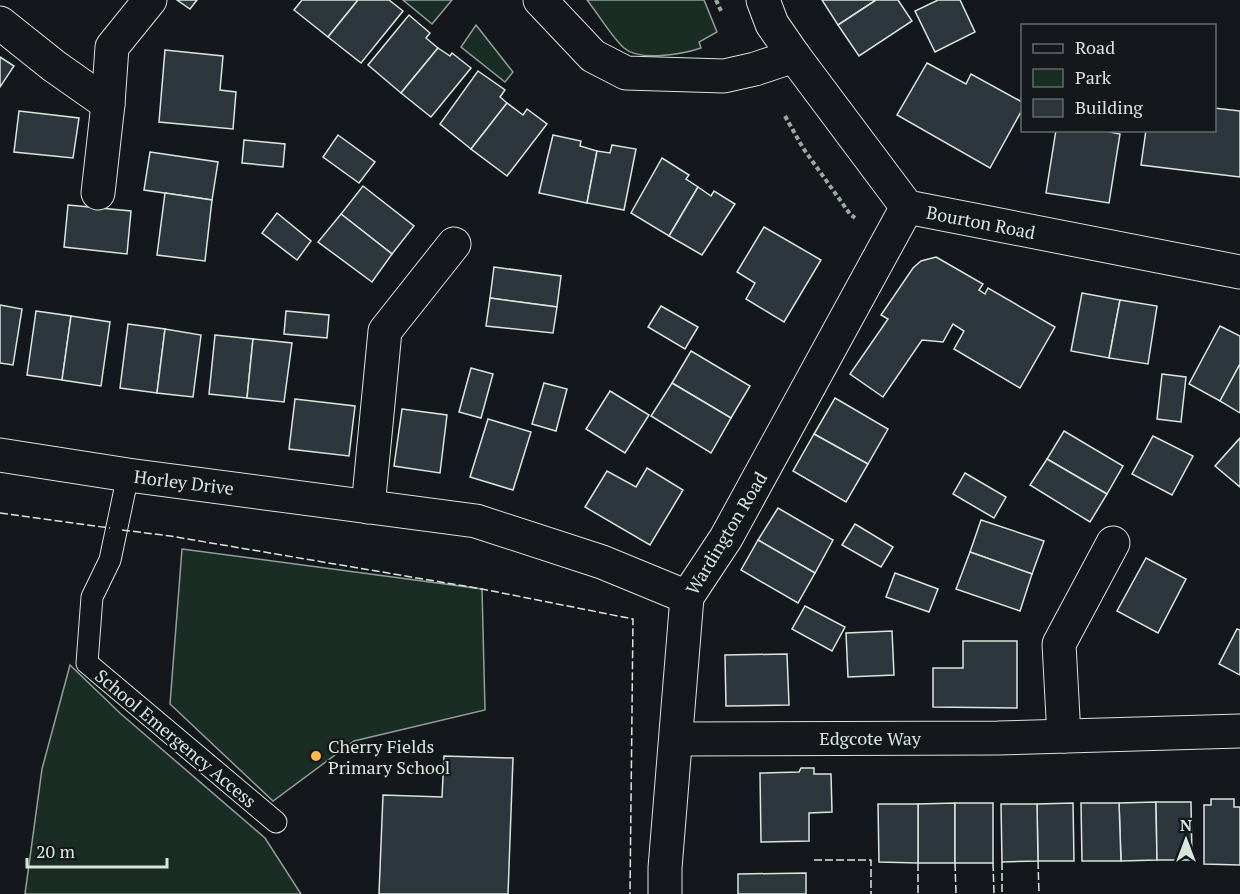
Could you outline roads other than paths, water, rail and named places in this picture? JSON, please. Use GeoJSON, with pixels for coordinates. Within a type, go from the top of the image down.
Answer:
{"type":"FeatureCollection","features":[{"type":"Feature","properties":{"kind":"street"},"geometry":{"type":"LineString","coordinates":[[98,193],[112,47],[150,0]]}},
{"type":"Feature","properties":{"kind":"street"},"geometry":{"type":"LineString","coordinates":[[540,0],[593,56],[626,73],[724,76],[794,56]]}},
{"type":"Feature","properties":{"kind":"street","name":"Bourton Road"},"geometry":{"type":"LineString","coordinates":[[763,0],[772,24],[794,56],[907,207],[1240,272]]}},
{"type":"Feature","properties":{"kind":"street"},"geometry":{"type":"LineString","coordinates":[[0,23],[54,66],[108,104]]}},
{"type":"Feature","properties":{"kind":"street","name":"Wardington Road"},"geometry":{"type":"LineString","coordinates":[[665,894],[665,868],[687,597],[726,538],[907,207]]}},
{"type":"Feature","properties":{"kind":"street"},"geometry":{"type":"LineString","coordinates":[[368,507],[385,331],[454,244]]}},
{"type":"Feature","properties":{"kind":"street","name":"Horley Drive"},"geometry":{"type":"LineString","coordinates":[[0,455],[128,475],[476,521],[602,562],[687,597]]}},
{"type":"Feature","properties":{"kind":"street"},"geometry":{"type":"LineString","coordinates":[[1064,736],[1059,644],[1113,543]]}},
{"type":"Feature","properties":{"kind":"street","name":"Edgcote Way"},"geometry":{"type":"LineString","coordinates":[[676,739],[998,738],[1240,731]]}},
{"type":"Feature","properties":{"kind":"lane","name":"School Emergency Access"},"geometry":{"type":"LineString","coordinates":[[128,475],[110,560],[92,597],[87,663],[276,822]]}},
{"type":"Feature","properties":{"kind":"place","name":"Cherry Fields Primary School"},"geometry":{"type":"Point","coordinates":[316,756]}}]}
